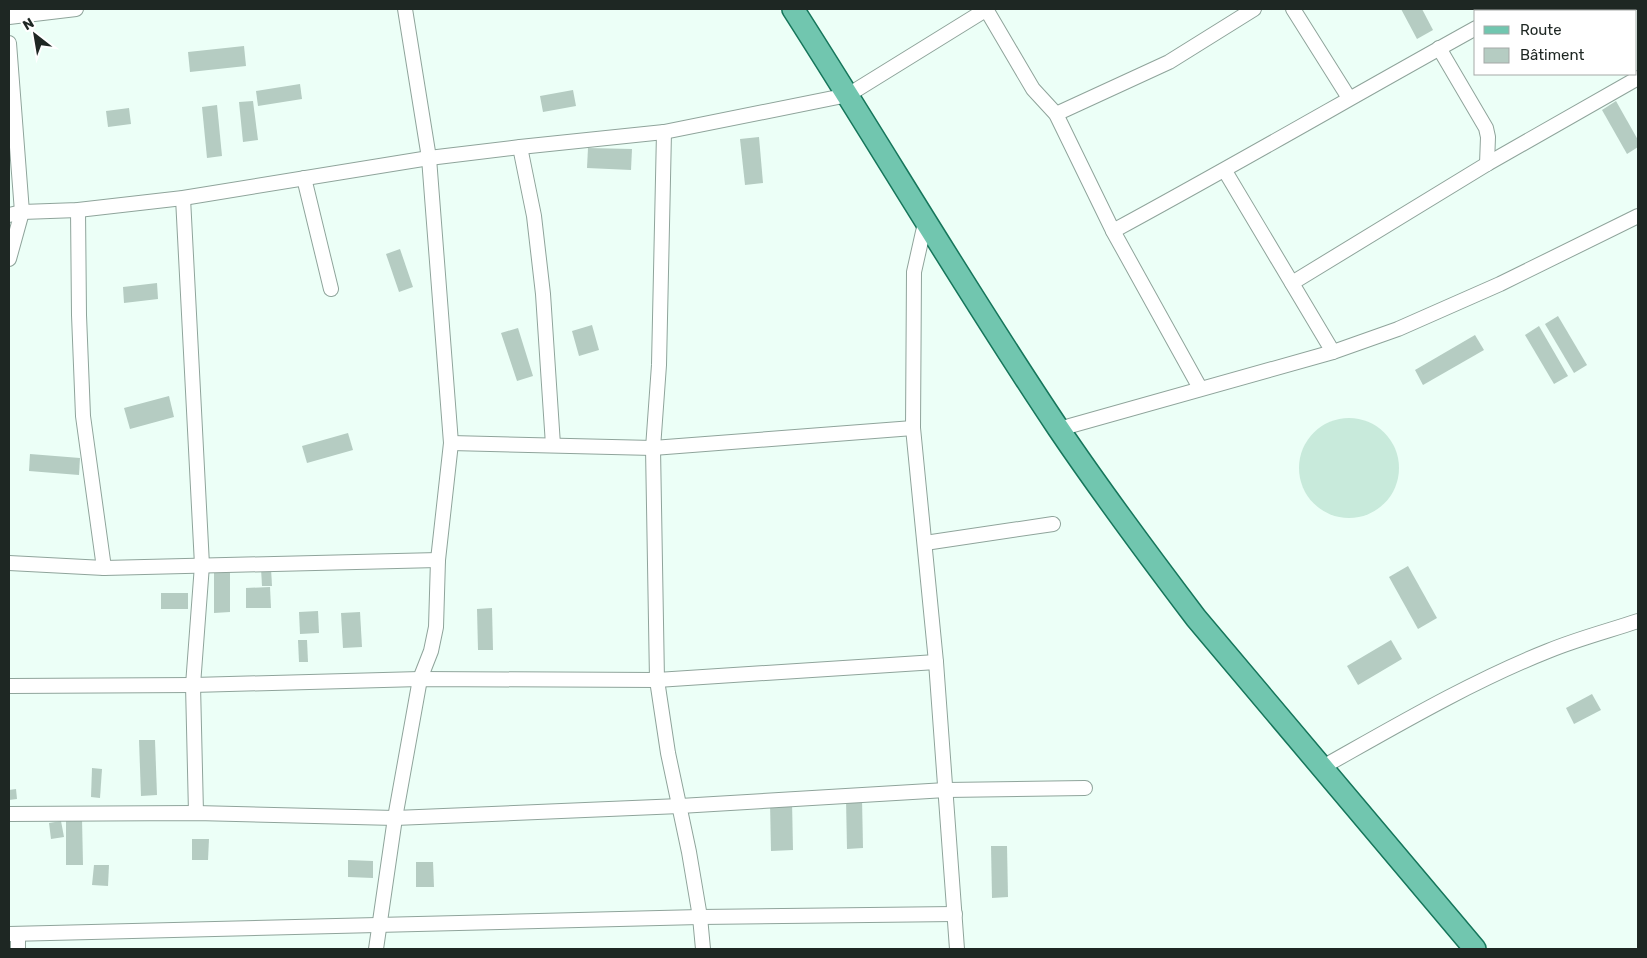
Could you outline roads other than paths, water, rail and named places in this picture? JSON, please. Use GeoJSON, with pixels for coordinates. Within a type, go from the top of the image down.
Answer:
{"type":"FeatureCollection","features":[{"type":"Feature","properties":{"kind":"main road"},"geometry":{"type":"LineString","coordinates":[[794,9],[926,223],[1059,429],[1196,618],[1475,949]]}},
{"type":"Feature","properties":{"kind":"street"},"geometry":{"type":"LineString","coordinates":[[9,16],[76,9]]}},
{"type":"Feature","properties":{"kind":"street"},"geometry":{"type":"LineString","coordinates":[[376,949],[381,925],[395,818],[420,679],[431,651],[436,627],[438,560],[451,443],[429,158],[405,9]]}},
{"type":"Feature","properties":{"kind":"street"},"geometry":{"type":"LineString","coordinates":[[16,214],[78,210],[183,198],[429,158],[664,132],[848,95],[987,9],[1033,89],[1056,114],[1113,231],[1200,388]]}},
{"type":"Feature","properties":{"kind":"street"},"geometry":{"type":"LineString","coordinates":[[1056,114],[1169,62],[1254,9]]}},
{"type":"Feature","properties":{"kind":"street"},"geometry":{"type":"LineString","coordinates":[[1293,9],[1349,98]]}},
{"type":"Feature","properties":{"kind":"street"},"geometry":{"type":"LineString","coordinates":[[1113,231],[1474,29]]}},
{"type":"Feature","properties":{"kind":"street"},"geometry":{"type":"LineString","coordinates":[[9,42],[16,214],[9,259]]}},
{"type":"Feature","properties":{"kind":"street"},"geometry":{"type":"LineString","coordinates":[[1439,48],[1486,128],[1488,142],[1487,164]]}},
{"type":"Feature","properties":{"kind":"street"},"geometry":{"type":"LineString","coordinates":[[1292,283],[1487,164],[1638,78]]}},
{"type":"Feature","properties":{"kind":"street"},"geometry":{"type":"LineString","coordinates":[[664,132],[658,365],[653,448],[657,680],[668,753],[680,806],[700,917],[703,949]]}},
{"type":"Feature","properties":{"kind":"street"},"geometry":{"type":"LineString","coordinates":[[520,147],[534,216],[543,294],[553,445]]}},
{"type":"Feature","properties":{"kind":"street"},"geometry":{"type":"LineString","coordinates":[[1225,170],[1332,352]]}},
{"type":"Feature","properties":{"kind":"street"},"geometry":{"type":"LineString","coordinates":[[304,178],[330,289]]}},
{"type":"Feature","properties":{"kind":"street"},"geometry":{"type":"LineString","coordinates":[[183,198],[202,565],[193,685],[196,814]]}},
{"type":"Feature","properties":{"kind":"street"},"geometry":{"type":"LineString","coordinates":[[78,210],[79,316],[83,416],[104,568]]}},
{"type":"Feature","properties":{"kind":"street"},"geometry":{"type":"LineString","coordinates":[[1059,429],[1332,352],[1398,329],[1500,284],[1638,216]]}},
{"type":"Feature","properties":{"kind":"street"},"geometry":{"type":"LineString","coordinates":[[926,223],[914,272],[913,428],[936,662],[957,949]]}},
{"type":"Feature","properties":{"kind":"street"},"geometry":{"type":"LineString","coordinates":[[451,443],[653,448],[913,428]]}},
{"type":"Feature","properties":{"kind":"street"},"geometry":{"type":"LineString","coordinates":[[925,543],[1053,524]]}},
{"type":"Feature","properties":{"kind":"street"},"geometry":{"type":"LineString","coordinates":[[9,563],[104,568],[438,560]]}},
{"type":"Feature","properties":{"kind":"street"},"geometry":{"type":"LineString","coordinates":[[1321,768],[1493,675],[1549,651],[1638,621]]}},
{"type":"Feature","properties":{"kind":"street"},"geometry":{"type":"LineString","coordinates":[[9,686],[193,685],[420,679],[657,680],[936,662]]}},
{"type":"Feature","properties":{"kind":"street"},"geometry":{"type":"LineString","coordinates":[[9,814],[196,814],[395,818],[680,806],[946,790],[1085,788]]}},
{"type":"Feature","properties":{"kind":"street"},"geometry":{"type":"LineString","coordinates":[[18,949],[13,934],[700,917],[955,914]]}}]}
